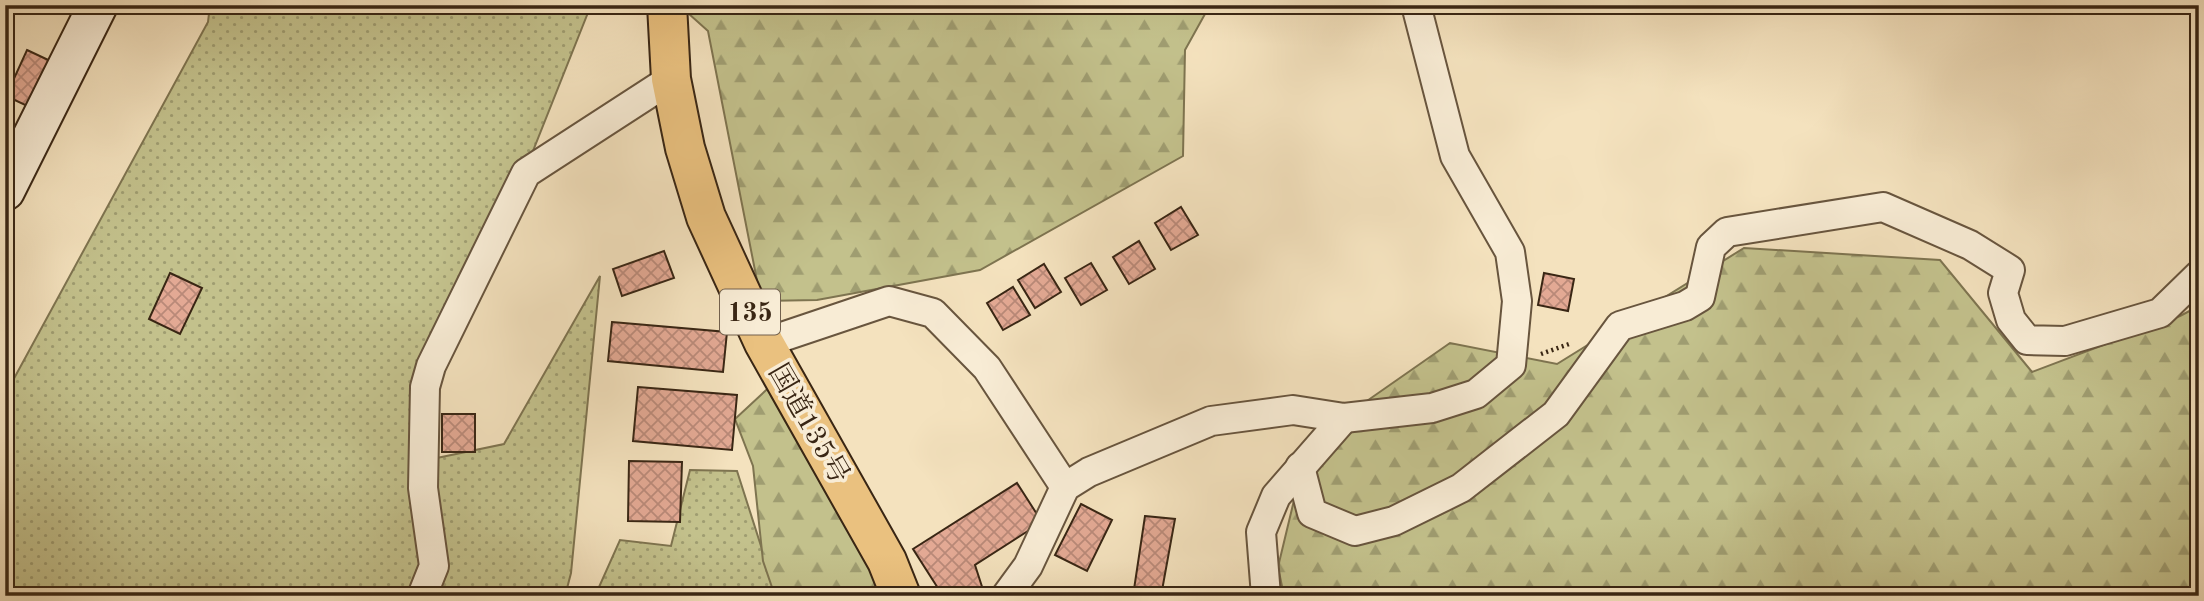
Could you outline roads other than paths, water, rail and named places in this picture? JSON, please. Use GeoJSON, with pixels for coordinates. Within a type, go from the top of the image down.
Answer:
{"type":"FeatureCollection","features":[{"type":"Feature","properties":{"kind":"highway","name":"国道135号"},"geometry":{"type":"LineString","coordinates":[[667,5],[671,79],[685,148],[706,217],[764,343],[887,561],[901,596]]}},
{"type":"Feature","properties":{"kind":"street"},"geometry":{"type":"LineString","coordinates":[[5,191],[98,5]]}},
{"type":"Feature","properties":{"kind":"street"},"geometry":{"type":"LineString","coordinates":[[1006,596],[1028,566],[1065,487],[1089,472],[1210,421],[1293,410],[1343,418],[1432,408],[1476,394],[1511,365],[1517,301],[1510,252],[1455,156],[1416,5]]}},
{"type":"Feature","properties":{"kind":"street"},"geometry":{"type":"LineString","coordinates":[[422,596],[434,566],[423,488],[425,387],[431,366],[526,173],[671,79]]}},
{"type":"Feature","properties":{"kind":"street"},"geometry":{"type":"LineString","coordinates":[[1300,467],[1312,513],[1355,531],[1394,522],[1461,488],[1556,414],[1620,326],[1685,306],[1700,297],[1712,247],[1727,232],[1884,207],[1970,245],[2010,270],[2003,293],[2011,320],[2027,340],[2065,341],[2160,313],[2199,275]]}},
{"type":"Feature","properties":{"kind":"street"},"geometry":{"type":"LineString","coordinates":[[764,343],[889,301],[933,313],[987,368],[1065,487]]}},
{"type":"Feature","properties":{"kind":"street"},"geometry":{"type":"LineString","coordinates":[[1266,596],[1261,532],[1276,496],[1343,418]]}}]}
